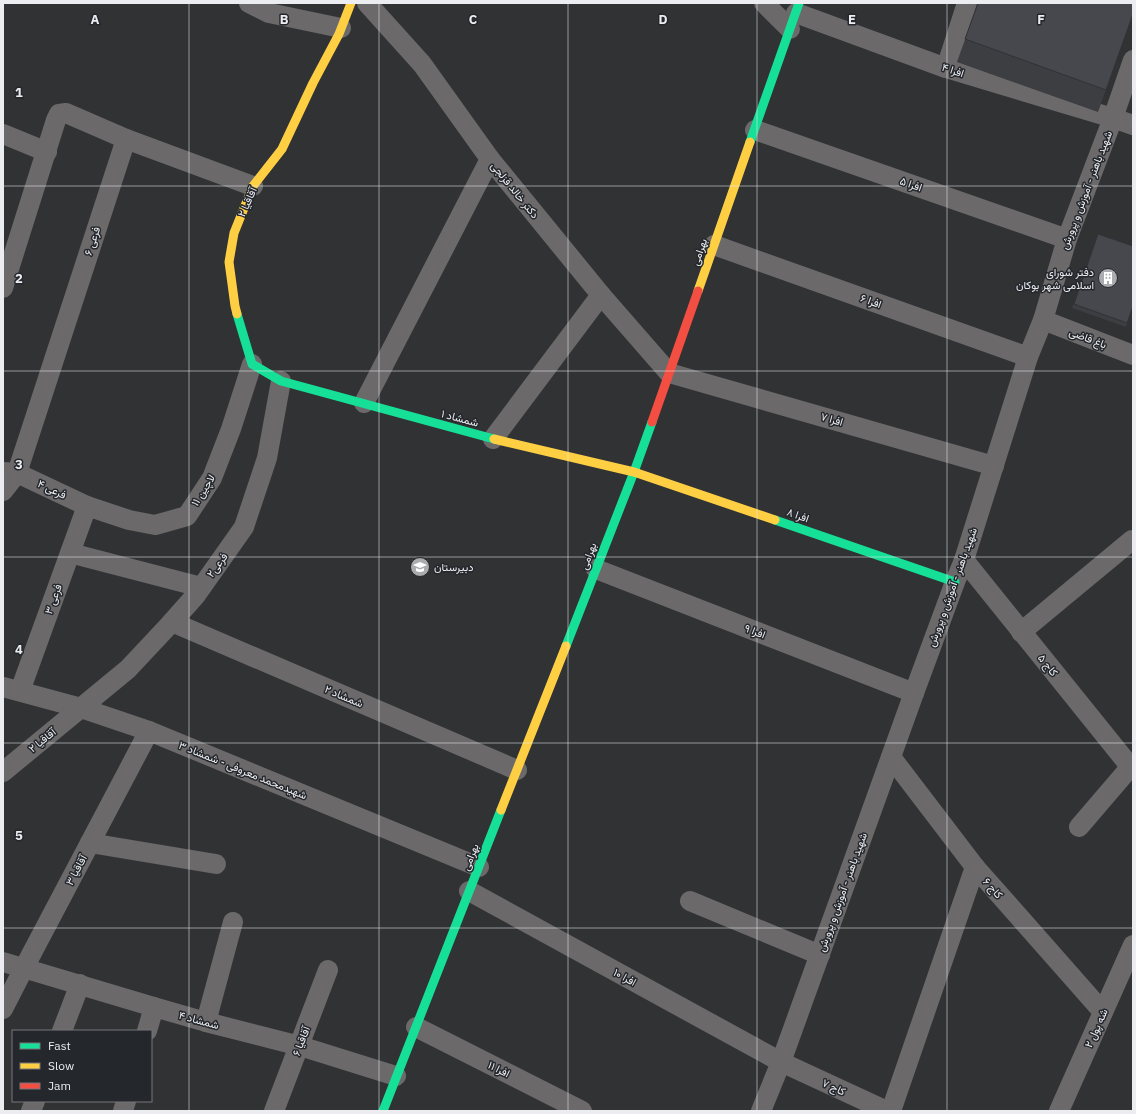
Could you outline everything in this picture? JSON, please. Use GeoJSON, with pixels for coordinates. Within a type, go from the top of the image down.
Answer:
{"type":"FeatureCollection","features":[{"type":"Feature","properties":{"kind":"street"},"geometry":{"type":"LineString","coordinates":[[249,3],[269,13],[341,28]]}},
{"type":"Feature","properties":{"kind":"street","name":"آقاقیا ۲"},"geometry":{"type":"LineString","coordinates":[[252,364],[235,306],[229,262],[234,234],[253,186],[282,149],[341,28],[351,3]]}},
{"type":"Feature","properties":{"kind":"street","name":"دکتر خالد قزلجی"},"geometry":{"type":"LineString","coordinates":[[367,3],[422,64],[490,159],[601,294],[669,373]]}},
{"type":"Feature","properties":{"kind":"street"},"geometry":{"type":"LineString","coordinates":[[764,3],[795,15]]}},
{"type":"Feature","properties":{"kind":"street"},"geometry":{"type":"LineString","coordinates":[[946,68],[967,3]]}},
{"type":"Feature","properties":{"kind":"street","name":"افرا ۴"},"geometry":{"type":"LineString","coordinates":[[795,15],[946,68],[1133,125]]}},
{"type":"Feature","properties":{"kind":"street","name":"بهرامی"},"geometry":{"type":"LineString","coordinates":[[383,1111],[634,472],[795,15]]}},
{"type":"Feature","properties":{"kind":"street","name":"شهید باهنر - آموزش و پرورش"},"geometry":{"type":"LineString","coordinates":[[761,1111],[781,1062],[954,582],[964,560],[1028,357],[1043,320],[1067,238],[1113,118],[1133,60]]}},
{"type":"Feature","properties":{"kind":"street"},"geometry":{"type":"LineString","coordinates":[[3,288],[59,114],[66,113],[126,139],[253,186]]}},
{"type":"Feature","properties":{"kind":"street","name":"افرا ۵"},"geometry":{"type":"LineString","coordinates":[[755,130],[1067,238]]}},
{"type":"Feature","properties":{"kind":"street"},"geometry":{"type":"LineString","coordinates":[[3,134],[47,152]]}},
{"type":"Feature","properties":{"kind":"street","name":"فرعی ۶"},"geometry":{"type":"LineString","coordinates":[[10,472],[126,139]]}},
{"type":"Feature","properties":{"kind":"street"},"geometry":{"type":"LineString","coordinates":[[364,403],[490,159]]}},
{"type":"Feature","properties":{"kind":"street","name":"افرا ۶"},"geometry":{"type":"LineString","coordinates":[[714,245],[1028,357]]}},
{"type":"Feature","properties":{"kind":"street"},"geometry":{"type":"LineString","coordinates":[[493,439],[601,294]]}},
{"type":"Feature","properties":{"kind":"street","name":"باغ قاضی"},"geometry":{"type":"LineString","coordinates":[[1043,320],[1133,355]]}},
{"type":"Feature","properties":{"kind":"street"},"geometry":{"type":"LineString","coordinates":[[252,364],[282,381]]}},
{"type":"Feature","properties":{"kind":"street","name":"لاچین ۱۱"},"geometry":{"type":"LineString","coordinates":[[87,506],[129,520],[155,525],[187,516],[212,478],[232,429],[252,364]]}},
{"type":"Feature","properties":{"kind":"street","name":"افرا ۷"},"geometry":{"type":"LineString","coordinates":[[669,373],[994,466]]}},
{"type":"Feature","properties":{"kind":"street","name":"شمشاد ۱"},"geometry":{"type":"LineString","coordinates":[[282,381],[493,439],[634,472]]}},
{"type":"Feature","properties":{"kind":"street","name":"فرعی۲"},"geometry":{"type":"LineString","coordinates":[[81,708],[128,669],[172,622],[196,595],[244,527],[268,458],[282,381]]}},
{"type":"Feature","properties":{"kind":"street"},"geometry":{"type":"LineString","coordinates":[[3,491],[10,472]]}},
{"type":"Feature","properties":{"kind":"street","name":"فرعی ۴"},"geometry":{"type":"LineString","coordinates":[[10,472],[87,506]]}},
{"type":"Feature","properties":{"kind":"street","name":"افرا ۸"},"geometry":{"type":"LineString","coordinates":[[634,472],[954,582]]}},
{"type":"Feature","properties":{"kind":"street","name":"فرعی ۳"},"geometry":{"type":"LineString","coordinates":[[11,689],[70,553],[87,506]]}},
{"type":"Feature","properties":{"kind":"street"},"geometry":{"type":"LineString","coordinates":[[1022,632],[1133,540]]}},
{"type":"Feature","properties":{"kind":"street"},"geometry":{"type":"LineString","coordinates":[[70,553],[201,586]]}},
{"type":"Feature","properties":{"kind":"street","name":"کاج ۵"},"geometry":{"type":"LineString","coordinates":[[964,560],[1132,767]]}},
{"type":"Feature","properties":{"kind":"street","name":"افرا ۹"},"geometry":{"type":"LineString","coordinates":[[596,569],[914,693]]}},
{"type":"Feature","properties":{"kind":"street","name":"شمشاد ۲"},"geometry":{"type":"LineString","coordinates":[[172,622],[517,770]]}},
{"type":"Feature","properties":{"kind":"street","name":"شهیدمحمد معروفی - شمشاد ۳"},"geometry":{"type":"LineString","coordinates":[[11,689],[81,708],[149,731],[479,867]]}},
{"type":"Feature","properties":{"kind":"street","name":"آقاقیا ۲"},"geometry":{"type":"LineString","coordinates":[[3,772],[81,708]]}},
{"type":"Feature","properties":{"kind":"street","name":"آقاقیا ۳"},"geometry":{"type":"LineString","coordinates":[[3,1009],[149,731]]}},
{"type":"Feature","properties":{"kind":"street","name":"کاج ۶"},"geometry":{"type":"LineString","coordinates":[[891,757],[975,867],[1103,1012]]}},
{"type":"Feature","properties":{"kind":"street"},"geometry":{"type":"LineString","coordinates":[[1079,827],[1132,767]]}},
{"type":"Feature","properties":{"kind":"street"},"geometry":{"type":"LineString","coordinates":[[90,844],[216,864]]}},
{"type":"Feature","properties":{"kind":"street"},"geometry":{"type":"LineString","coordinates":[[891,1111],[975,867]]}},
{"type":"Feature","properties":{"kind":"street","name":"افرا ۱۰"},"geometry":{"type":"LineString","coordinates":[[469,891],[781,1062]]}},
{"type":"Feature","properties":{"kind":"street"},"geometry":{"type":"LineString","coordinates":[[690,901],[820,955]]}},
{"type":"Feature","properties":{"kind":"street"},"geometry":{"type":"LineString","coordinates":[[206,1022],[233,922]]}},
{"type":"Feature","properties":{"kind":"street","name":"شه پول ۲"},"geometry":{"type":"LineString","coordinates":[[1060,1111],[1133,945]]}},
{"type":"Feature","properties":{"kind":"street","name":"شمشاد ۴"},"geometry":{"type":"LineString","coordinates":[[3,962],[206,1022],[300,1046],[396,1076]]}},
{"type":"Feature","properties":{"kind":"street","name":"آقاقیا ۶"},"geometry":{"type":"LineString","coordinates":[[274,1111],[328,970]]}},
{"type":"Feature","properties":{"kind":"street"},"geometry":{"type":"LineString","coordinates":[[62,1030],[80,984]]}},
{"type":"Feature","properties":{"kind":"street"},"geometry":{"type":"LineString","coordinates":[[147,1030],[154,1007]]}},
{"type":"Feature","properties":{"kind":"street","name":"افرا ۱۱"},"geometry":{"type":"LineString","coordinates":[[416,1027],[582,1111]]}},
{"type":"Feature","properties":{"kind":"street","name":"کاج ۷"},"geometry":{"type":"LineString","coordinates":[[781,1062],[887,1111]]}},
{"type":"Feature","properties":{"kind":"building"},"geometry":{"type":"Polygon","coordinates":[[[978,3],[1133,3],[1133,14],[1106,90],[965,39],[978,3]]]}},
{"type":"Feature","properties":{"kind":"building","name":"دفتر شورای اسلامی شهر بوکان"},"geometry":{"type":"Polygon","coordinates":[[[1098,234],[1133,246],[1133,306],[1127,323],[1074,304],[1098,234]]]}},
{"type":"Feature","properties":{"kind":"traffic: fast"},"geometry":{"type":"LineString","coordinates":[[750,142],[799,3]]}},
{"type":"Feature","properties":{"kind":"traffic: fast"},"geometry":{"type":"LineString","coordinates":[[237,314],[252,364],[281,381],[494,439]]}},
{"type":"Feature","properties":{"kind":"traffic: fast"},"geometry":{"type":"LineString","coordinates":[[566,646],[652,422]]}},
{"type":"Feature","properties":{"kind":"traffic: fast"},"geometry":{"type":"LineString","coordinates":[[775,520],[955,582]]}},
{"type":"Feature","properties":{"kind":"traffic: fast"},"geometry":{"type":"LineString","coordinates":[[383,1111],[501,810]]}},
{"type":"Feature","properties":{"kind":"traffic: slow"},"geometry":{"type":"LineString","coordinates":[[237,314],[229,262],[234,233],[253,186],[282,149],[313,83],[339,34],[351,3]]}},
{"type":"Feature","properties":{"kind":"traffic: slow"},"geometry":{"type":"LineString","coordinates":[[698,291],[750,142]]}},
{"type":"Feature","properties":{"kind":"traffic: slow"},"geometry":{"type":"LineString","coordinates":[[494,439],[634,472],[775,520]]}},
{"type":"Feature","properties":{"kind":"traffic: slow"},"geometry":{"type":"LineString","coordinates":[[501,810],[566,646]]}},
{"type":"Feature","properties":{"kind":"traffic: jam"},"geometry":{"type":"LineString","coordinates":[[652,422],[698,291]]}},
{"type":"Feature","properties":{"kind":"place","name":"دفتر شورای اسلامی شهر بوکان"},"geometry":{"type":"Point","coordinates":[1108,278]}},
{"type":"Feature","properties":{"kind":"place","name":"دبیرستان"},"geometry":{"type":"Point","coordinates":[420,567]}}]}
